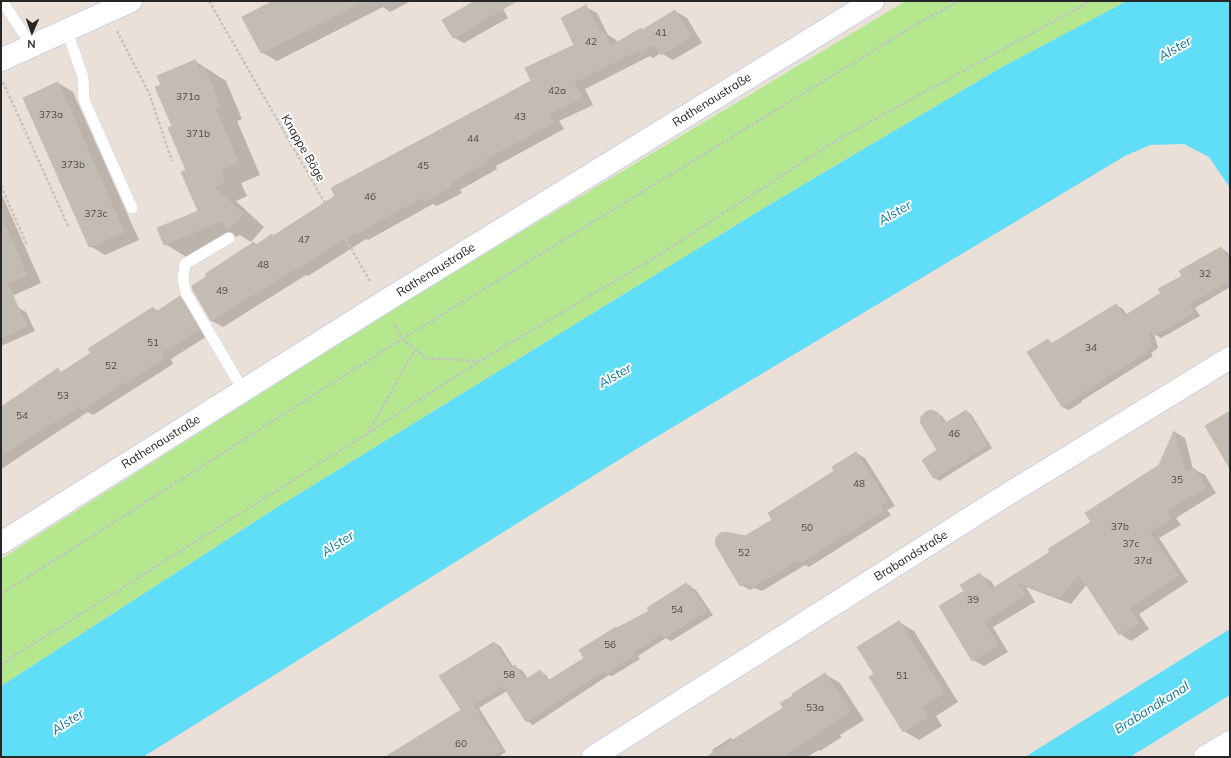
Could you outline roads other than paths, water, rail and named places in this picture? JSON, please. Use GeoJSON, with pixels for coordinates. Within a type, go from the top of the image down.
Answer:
{"type":"FeatureCollection","features":[{"type":"Feature","properties":{"kind":"street"},"geometry":{"type":"LineString","coordinates":[[1,60],[131,1]]}},
{"type":"Feature","properties":{"kind":"street","name":"Rathenaustraße"},"geometry":{"type":"LineString","coordinates":[[1,543],[382,303],[873,1]]}},
{"type":"Feature","properties":{"kind":"street","name":"Brabandstraße"},"geometry":{"type":"LineString","coordinates":[[593,757],[1000,499],[1230,358]]}},
{"type":"Feature","properties":{"kind":"street"},"geometry":{"type":"LineString","coordinates":[[1205,757],[1230,742]]}},
{"type":"Feature","properties":{"kind":"lane"},"geometry":{"type":"LineString","coordinates":[[2,1],[32,46]]}},
{"type":"Feature","properties":{"kind":"lane"},"geometry":{"type":"LineString","coordinates":[[67,31],[83,76],[84,100],[132,208]]}},
{"type":"Feature","properties":{"kind":"lane"},"geometry":{"type":"LineString","coordinates":[[229,238],[185,264],[183,280],[186,293],[243,390]]}},
{"type":"Feature","properties":{"kind":"water","name":"Alster"},"geometry":{"type":"Polygon","coordinates":[[[1127,1],[1230,1],[1230,188],[1209,157],[1184,144],[1150,145],[1125,156],[638,448],[143,757],[1,757],[1,686],[276,508],[764,208],[1002,67],[1127,1]]]}},
{"type":"Feature","properties":{"kind":"water","name":"Brabandkanal"},"geometry":{"type":"Polygon","coordinates":[[[1230,629],[1230,695],[1130,757],[1025,757],[1230,629]]]}}]}
